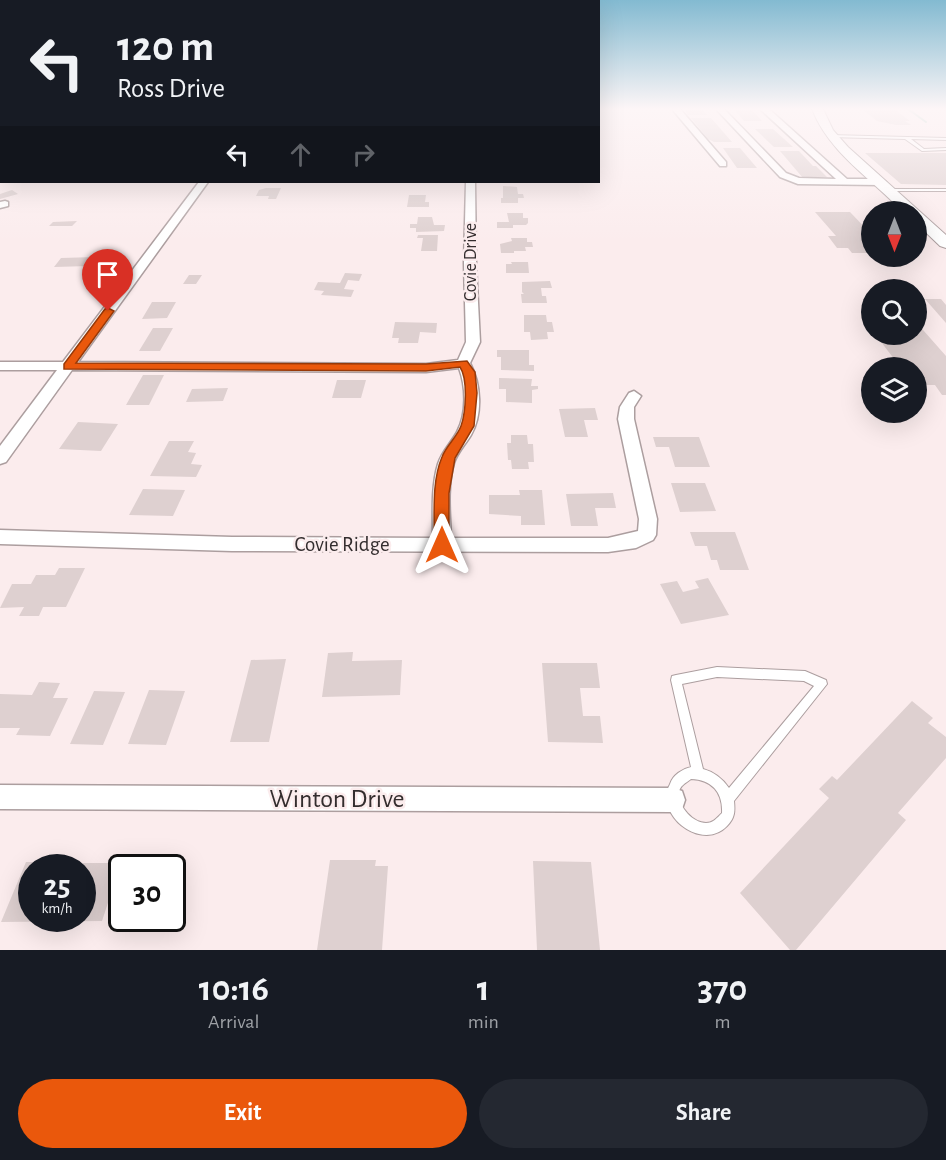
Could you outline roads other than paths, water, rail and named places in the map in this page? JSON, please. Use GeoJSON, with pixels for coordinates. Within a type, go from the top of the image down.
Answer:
{"type":"FeatureCollection","features":[{"type":"Feature","properties":{"kind":"street"},"geometry":{"type":"LineString","coordinates":[[714,153],[723,164]]}},
{"type":"Feature","properties":{"kind":"street"},"geometry":{"type":"LineString","coordinates":[[762,153],[783,175],[798,181],[885,186]]}},
{"type":"Feature","properties":{"kind":"street"},"geometry":{"type":"LineString","coordinates":[[813,153],[845,182]]}},
{"type":"Feature","properties":{"kind":"street"},"geometry":{"type":"LineString","coordinates":[[845,153],[901,201]]}},
{"type":"Feature","properties":{"kind":"street"},"geometry":{"type":"LineString","coordinates":[[1,457],[201,183]]}},
{"type":"Feature","properties":{"kind":"street","name":"Covie Drive"},"geometry":{"type":"LineString","coordinates":[[463,363],[473,342],[470,263],[471,183]]}},
{"type":"Feature","properties":{"kind":"street"},"geometry":{"type":"LineString","coordinates":[[927,226],[946,243]]}},
{"type":"Feature","properties":{"kind":"street"},"geometry":{"type":"LineString","coordinates":[[0,366],[426,368],[463,363],[469,372],[471,393],[467,426],[448,458],[442,493],[442,545]]}},
{"type":"Feature","properties":{"kind":"street","name":"Covie Ridge"},"geometry":{"type":"LineString","coordinates":[[0,537],[232,544],[608,545],[636,541],[647,535],[648,519],[626,419],[627,407],[634,396]]}},
{"type":"Feature","properties":{"kind":"street","name":"Winton Drive"},"geometry":{"type":"LineString","coordinates":[[0,797],[673,800]]}},
{"type":"Feature","properties":{"kind":"lane"},"geometry":{"type":"LineString","coordinates":[[885,186],[946,190]]}},
{"type":"Feature","properties":{"kind":"lane"},"geometry":{"type":"LineString","coordinates":[[698,772],[676,680],[717,672],[805,676],[822,684],[728,798]]}},
{"type":"Feature","properties":{"kind":"lane"},"geometry":{"type":"LineString","coordinates":[[698,772],[716,781],[728,798],[728,816],[717,828],[708,830],[690,825],[676,810],[673,800],[675,783],[681,776],[698,772]]}}]}
